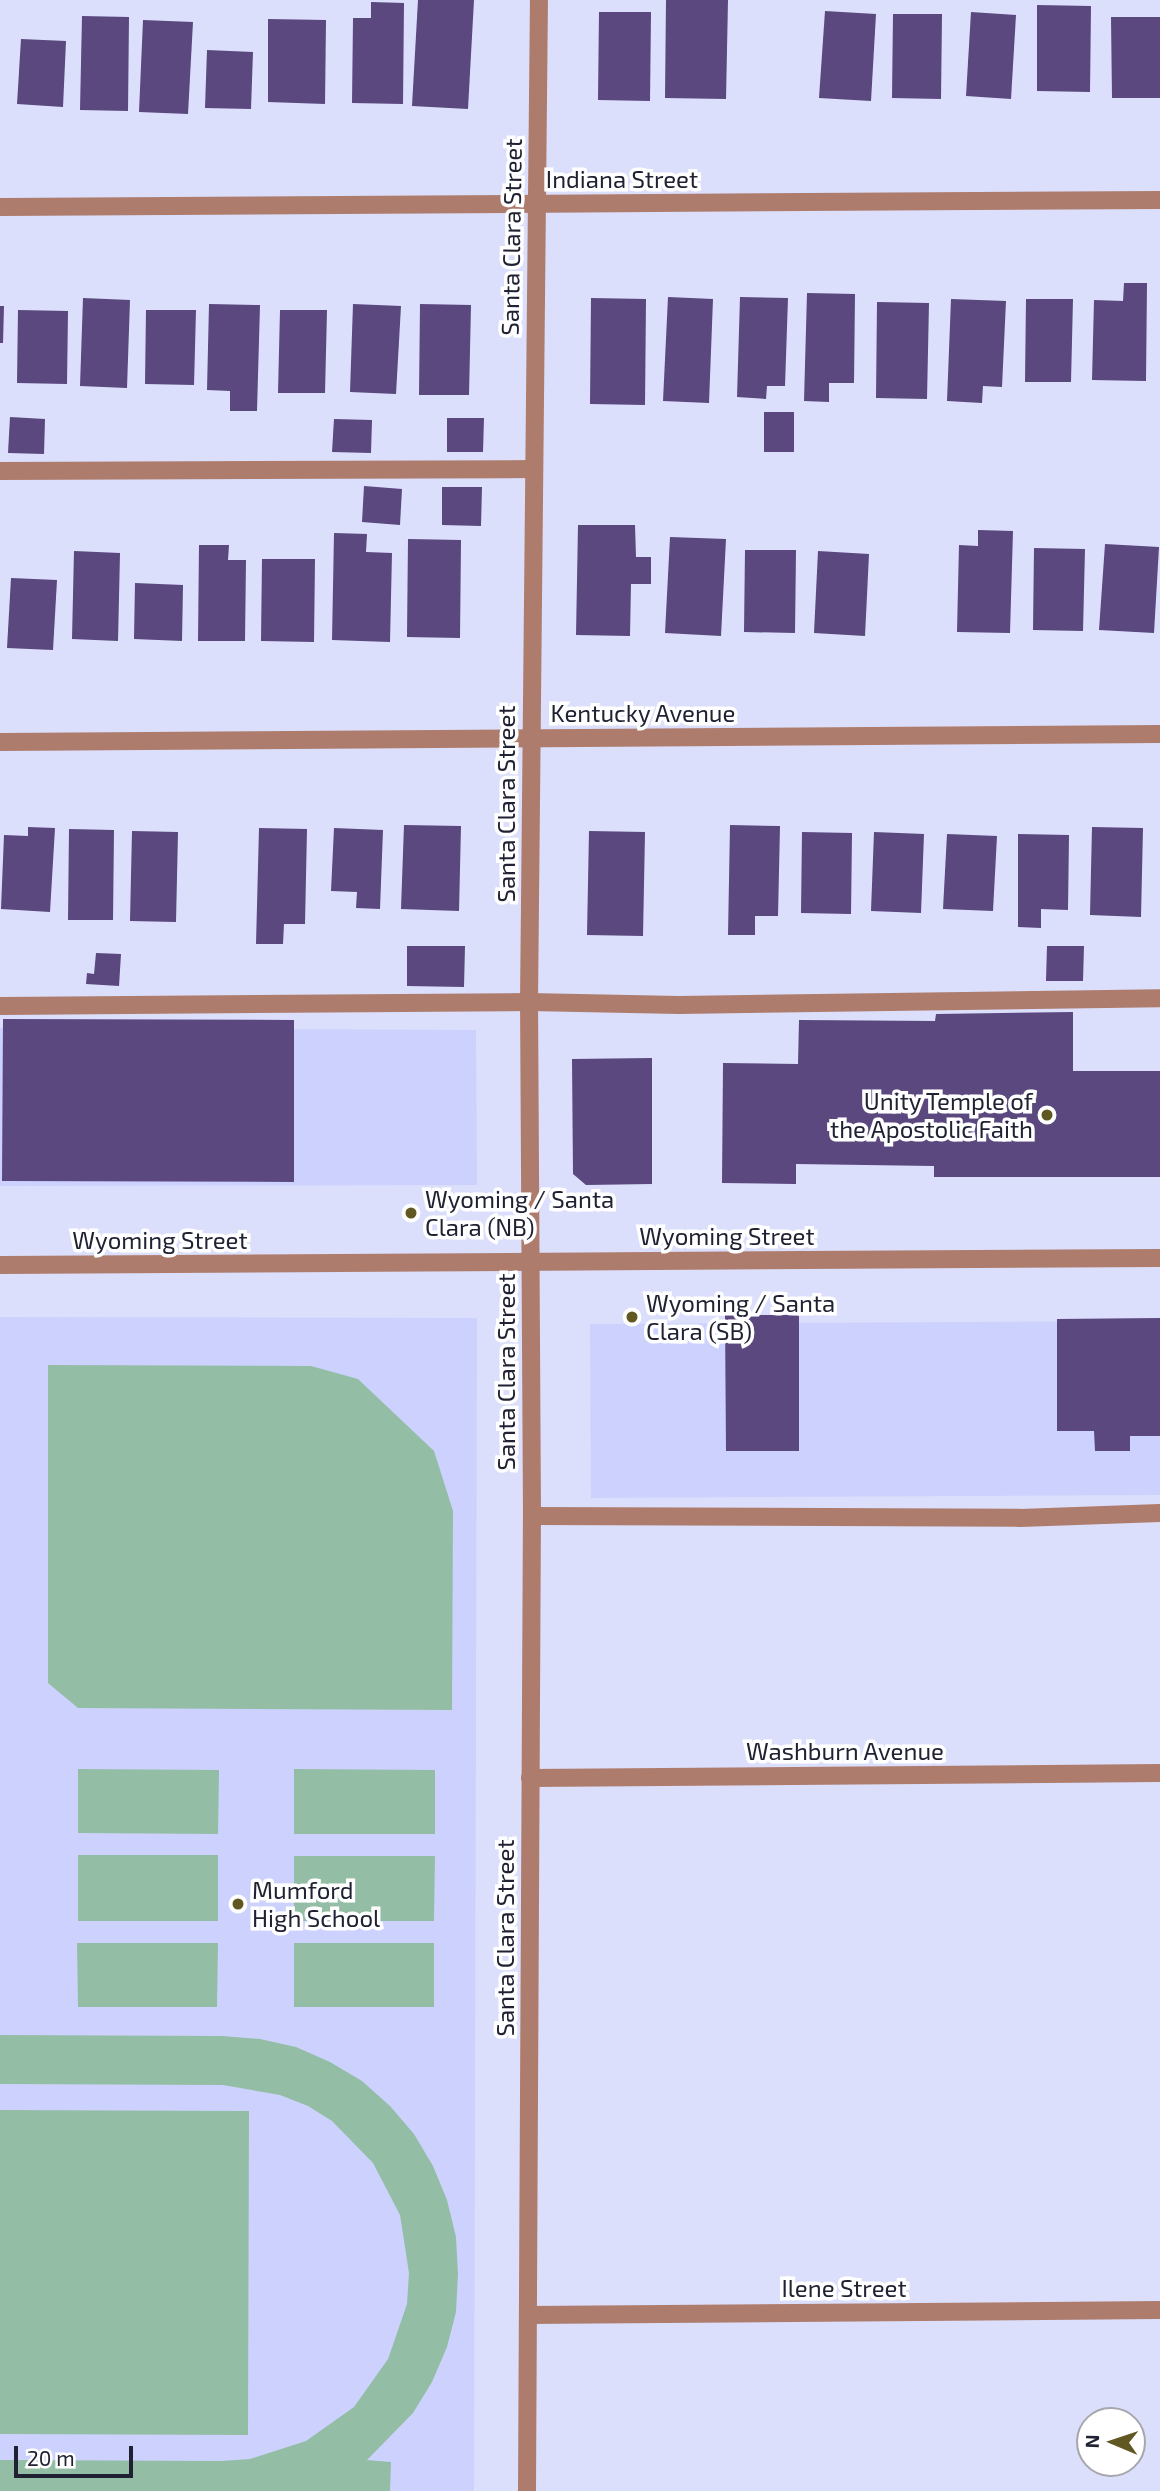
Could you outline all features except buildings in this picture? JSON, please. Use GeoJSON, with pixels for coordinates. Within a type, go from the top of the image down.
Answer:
{"type":"FeatureCollection","features":[{"type":"Feature","properties":{"kind":"street","name":"Santa Clara Street"},"geometry":{"type":"LineString","coordinates":[[527,2491],[532,1517],[528,1002],[539,0]]}},
{"type":"Feature","properties":{"kind":"street","name":"Indiana Street"},"geometry":{"type":"LineString","coordinates":[[0,207],[1160,200]]}},
{"type":"Feature","properties":{"kind":"street"},"geometry":{"type":"LineString","coordinates":[[0,471],[533,469]]}},
{"type":"Feature","properties":{"kind":"street","name":"Kentucky Avenue"},"geometry":{"type":"LineString","coordinates":[[0,742],[1160,734]]}},
{"type":"Feature","properties":{"kind":"street"},"geometry":{"type":"LineString","coordinates":[[0,1006],[528,1002],[679,1005],[1160,998]]}},
{"type":"Feature","properties":{"kind":"street","name":"Wyoming Street"},"geometry":{"type":"LineString","coordinates":[[0,1265],[1160,1258]]}},
{"type":"Feature","properties":{"kind":"street"},"geometry":{"type":"LineString","coordinates":[[532,1517],[1020,1518],[1160,1513]]}},
{"type":"Feature","properties":{"kind":"street","name":"Washburn Avenue"},"geometry":{"type":"LineString","coordinates":[[530,1778],[1160,1773]]}},
{"type":"Feature","properties":{"kind":"street","name":"Ilene Street"},"geometry":{"type":"LineString","coordinates":[[528,2315],[1160,2310]]}},
{"type":"Feature","properties":{"kind":"shaded area"},"geometry":{"type":"Polygon","coordinates":[[[0,1028],[476,1030],[477,1185],[0,1186],[0,1028]]]}},
{"type":"Feature","properties":{"kind":"shaded area","name":"Mumford High School"},"geometry":{"type":"Polygon","coordinates":[[[0,1317],[477,1318],[474,2491],[0,2491],[0,1317]]]}},
{"type":"Feature","properties":{"kind":"shaded area"},"geometry":{"type":"Polygon","coordinates":[[[1160,1321],[1160,1495],[591,1498],[590,1324],[1160,1321]]]}},
{"type":"Feature","properties":{"kind":"green space"},"geometry":{"type":"Polygon","coordinates":[[[48,1365],[311,1366],[358,1379],[434,1451],[453,1511],[452,1710],[78,1708],[48,1683],[48,1365]]]}},
{"type":"Feature","properties":{"kind":"green space"},"geometry":{"type":"Polygon","coordinates":[[[78,1769],[219,1770],[218,1834],[78,1833],[78,1769]]]}},
{"type":"Feature","properties":{"kind":"green space"},"geometry":{"type":"Polygon","coordinates":[[[294,1769],[435,1770],[435,1834],[294,1834],[294,1769]]]}},
{"type":"Feature","properties":{"kind":"green space"},"geometry":{"type":"Polygon","coordinates":[[[78,1855],[218,1855],[218,1921],[78,1921],[78,1855]]]}},
{"type":"Feature","properties":{"kind":"green space"},"geometry":{"type":"Polygon","coordinates":[[[294,1856],[435,1856],[434,1921],[294,1921],[294,1856]]]}},
{"type":"Feature","properties":{"kind":"green space"},"geometry":{"type":"Polygon","coordinates":[[[77,1943],[218,1943],[217,2007],[78,2007],[77,1943]]]}},
{"type":"Feature","properties":{"kind":"green space"},"geometry":{"type":"Polygon","coordinates":[[[294,1943],[434,1943],[434,2007],[294,2007],[294,1943]]]}},
{"type":"Feature","properties":{"kind":"green space"},"geometry":{"type":"Polygon","coordinates":[[[0,2035],[222,2036],[260,2039],[296,2047],[330,2062],[362,2081],[390,2106],[414,2134],[433,2166],[447,2200],[456,2237],[456,2312],[447,2347],[432,2382],[413,2413],[367,2460],[391,2462],[390,2491],[0,2491],[0,2460],[221,2461],[250,2459],[306,2441],[354,2407],[388,2359],[407,2304],[409,2273],[400,2215],[373,2163],[332,2121],[308,2106],[280,2095],[223,2085],[0,2084],[0,2035]]]}},
{"type":"Feature","properties":{"kind":"green space"},"geometry":{"type":"Polygon","coordinates":[[[0,2110],[249,2111],[248,2435],[0,2434],[0,2110]]]}},
{"type":"Feature","properties":{"kind":"place","name":"Unity Temple of the Apostolic Faith"},"geometry":{"type":"Point","coordinates":[1047,1115]}},
{"type":"Feature","properties":{"kind":"place","name":"Wyoming / Santa Clara (NB)"},"geometry":{"type":"Point","coordinates":[411,1213]}},
{"type":"Feature","properties":{"kind":"place","name":"Wyoming / Santa Clara (SB)"},"geometry":{"type":"Point","coordinates":[632,1317]}},
{"type":"Feature","properties":{"kind":"place","name":"Mumford High School"},"geometry":{"type":"Point","coordinates":[238,1904]}}]}
